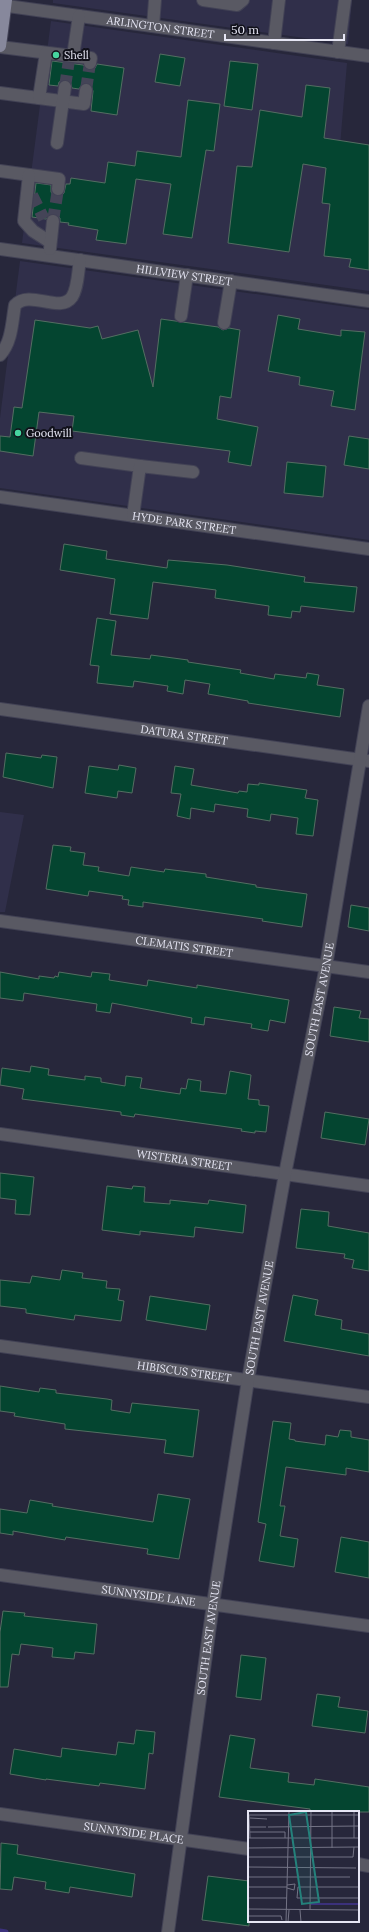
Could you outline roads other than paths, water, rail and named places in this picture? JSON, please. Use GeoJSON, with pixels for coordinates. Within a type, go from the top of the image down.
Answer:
{"type":"FeatureCollection","features":[{"type":"Feature","properties":{"kind":"main road"},"geometry":{"type":"LineString","coordinates":[[0,47],[4,4]]}},
{"type":"Feature","properties":{"kind":"street"},"geometry":{"type":"LineString","coordinates":[[153,26],[156,0]]}},
{"type":"Feature","properties":{"kind":"street"},"geometry":{"type":"LineString","coordinates":[[203,0],[237,5],[243,0]]}},
{"type":"Feature","properties":{"kind":"street"},"geometry":{"type":"LineString","coordinates":[[274,43],[279,0]]}},
{"type":"Feature","properties":{"kind":"street"},"geometry":{"type":"LineString","coordinates":[[338,52],[345,0]]}},
{"type":"Feature","properties":{"kind":"street","name":"ARLINGTON STREET"},"geometry":{"type":"LineString","coordinates":[[4,4],[79,16],[369,56]]}},
{"type":"Feature","properties":{"kind":"street"},"geometry":{"type":"LineString","coordinates":[[70,57],[79,16]]}},
{"type":"Feature","properties":{"kind":"street"},"geometry":{"type":"LineString","coordinates":[[0,47],[70,57],[91,58],[90,64]]}},
{"type":"Feature","properties":{"kind":"street"},"geometry":{"type":"LineString","coordinates":[[39,98],[46,53]]}},
{"type":"Feature","properties":{"kind":"street"},"geometry":{"type":"LineString","coordinates":[[57,143],[65,87]]}},
{"type":"Feature","properties":{"kind":"street"},"geometry":{"type":"LineString","coordinates":[[0,93],[84,104],[86,90]]}},
{"type":"Feature","properties":{"kind":"street"},"geometry":{"type":"LineString","coordinates":[[0,171],[29,185],[59,179],[58,189]]}},
{"type":"Feature","properties":{"kind":"street"},"geometry":{"type":"LineString","coordinates":[[29,185],[24,221],[33,231],[50,228],[48,256]]}},
{"type":"Feature","properties":{"kind":"street","name":"HILLVIEW STREET"},"geometry":{"type":"LineString","coordinates":[[0,249],[369,300]]}},
{"type":"Feature","properties":{"kind":"street"},"geometry":{"type":"LineString","coordinates":[[0,355],[5,350],[9,339],[14,305],[18,301],[26,298],[60,303],[67,301],[72,296],[75,288],[80,260]]}},
{"type":"Feature","properties":{"kind":"street"},"geometry":{"type":"LineString","coordinates":[[181,316],[187,275]]}},
{"type":"Feature","properties":{"kind":"street"},"geometry":{"type":"LineString","coordinates":[[224,323],[231,281]]}},
{"type":"Feature","properties":{"kind":"street"},"geometry":{"type":"LineString","coordinates":[[82,458],[193,472]]}},
{"type":"Feature","properties":{"kind":"street"},"geometry":{"type":"LineString","coordinates":[[133,516],[140,466]]}},
{"type":"Feature","properties":{"kind":"street","name":"HYDE PARK STREET"},"geometry":{"type":"LineString","coordinates":[[0,497],[369,549]]}},
{"type":"Feature","properties":{"kind":"street","name":"SOUTH EAST AVENUE"},"geometry":{"type":"LineString","coordinates":[[168,1932],[213,1604],[248,1380],[285,1174],[364,761],[369,706]]}},
{"type":"Feature","properties":{"kind":"street","name":"DATURA STREET"},"geometry":{"type":"LineString","coordinates":[[0,709],[364,761]]}},
{"type":"Feature","properties":{"kind":"street","name":"CLEMATIS STREET"},"geometry":{"type":"LineString","coordinates":[[0,921],[369,972]]}},
{"type":"Feature","properties":{"kind":"street","name":"WISTERIA STREET"},"geometry":{"type":"LineString","coordinates":[[0,1134],[369,1186]]}},
{"type":"Feature","properties":{"kind":"street","name":"HIBISCUS STREET"},"geometry":{"type":"LineString","coordinates":[[0,1346],[369,1397]]}},
{"type":"Feature","properties":{"kind":"street","name":"SUNNYSIDE LANE"},"geometry":{"type":"LineString","coordinates":[[0,1575],[369,1626]]}},
{"type":"Feature","properties":{"kind":"street","name":"SUNNYSIDE PLACE"},"geometry":{"type":"LineString","coordinates":[[0,1814],[248,1849]]}},
{"type":"Feature","properties":{"kind":"street"},"geometry":{"type":"LineString","coordinates":[[359,1864],[369,1866]]}},
{"type":"Feature","properties":{"kind":"waterway"},"geometry":{"type":"LineString","coordinates":[[0,1931],[6,1932]]}},
{"type":"Feature","properties":{"kind":"tunnel"},"geometry":{"type":"LineString","coordinates":[[65,87],[69,60]]}},
{"type":"Feature","properties":{"kind":"tunnel"},"geometry":{"type":"LineString","coordinates":[[86,90],[90,63]]}},
{"type":"Feature","properties":{"kind":"tunnel"},"geometry":{"type":"LineString","coordinates":[[53,221],[58,189]]}},
{"type":"Feature","properties":{"kind":"tunnel"},"geometry":{"type":"LineString","coordinates":[[32,195],[44,219]]}},
{"type":"Feature","properties":{"kind":"place","name":"Shell"},"geometry":{"type":"Point","coordinates":[56,55]}},
{"type":"Feature","properties":{"kind":"place","name":"Goodwill"},"geometry":{"type":"Point","coordinates":[18,433]}}]}
